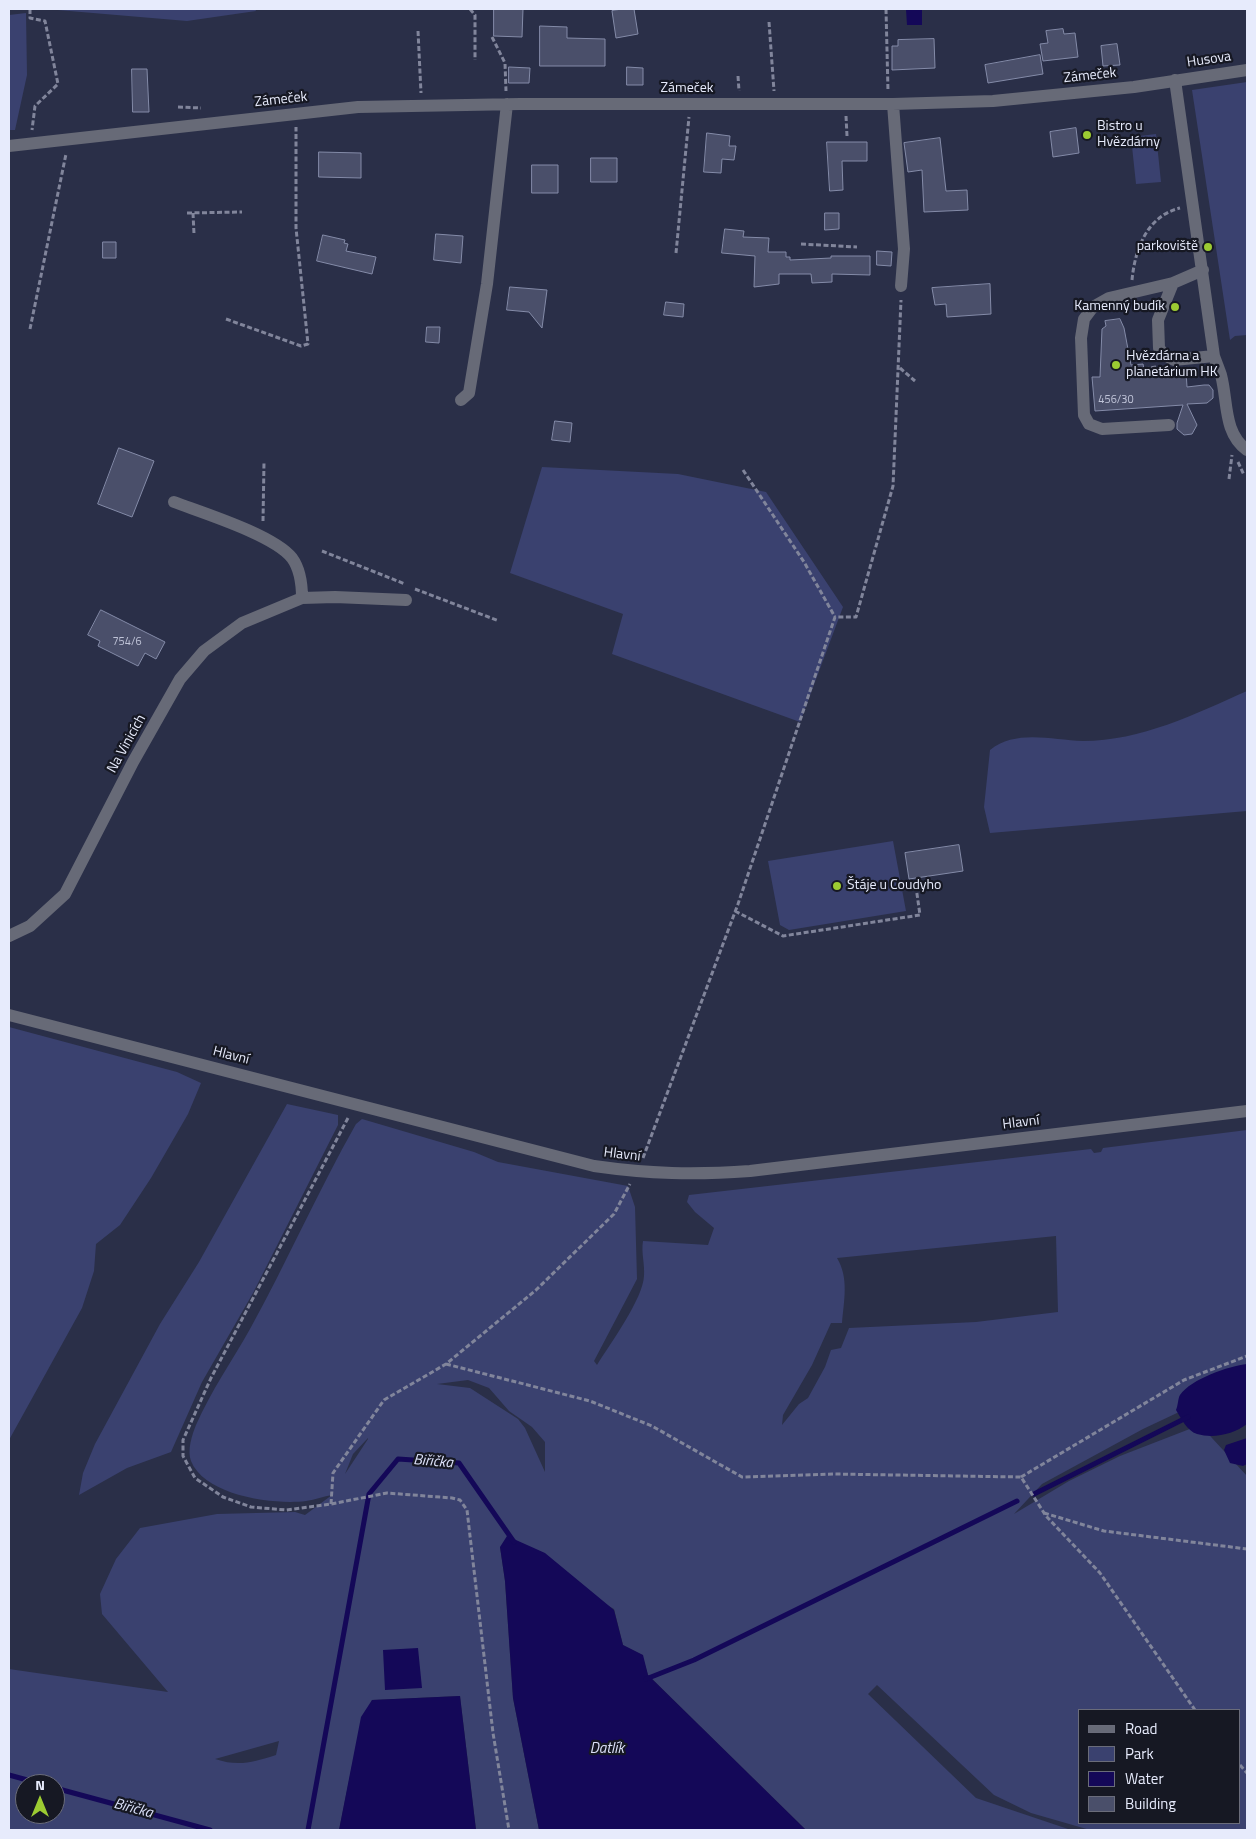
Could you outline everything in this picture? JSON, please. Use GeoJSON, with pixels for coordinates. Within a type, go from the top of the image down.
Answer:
{"type":"FeatureCollection","features":[{"type":"Feature","properties":{"kind":"street","name":"Husova"},"geometry":{"type":"LineString","coordinates":[[1175,80],[1247,70]]}},
{"type":"Feature","properties":{"kind":"street","name":"Zámeček"},"geometry":{"type":"LineString","coordinates":[[9,146],[358,107],[507,104],[893,104],[993,102],[1175,80]]}},
{"type":"Feature","properties":{"kind":"street"},"geometry":{"type":"LineString","coordinates":[[1175,80],[1214,356],[1221,375],[1234,438],[1247,450]]}},
{"type":"Feature","properties":{"kind":"street"},"geometry":{"type":"LineString","coordinates":[[466,399],[486,284],[507,104]]}},
{"type":"Feature","properties":{"kind":"street"},"geometry":{"type":"LineString","coordinates":[[893,104],[904,249],[902,286]]}},
{"type":"Feature","properties":{"kind":"street"},"geometry":{"type":"LineString","coordinates":[[1169,425],[1102,429],[1089,424],[1084,415],[1082,338],[1084,319],[1093,307],[1109,298],[1173,283],[1203,270]]}},
{"type":"Feature","properties":{"kind":"street"},"geometry":{"type":"LineString","coordinates":[[1173,283],[1158,320],[1159,348],[1164,355],[1174,360],[1214,356]]}},
{"type":"Feature","properties":{"kind":"street"},"geometry":{"type":"LineString","coordinates":[[174,502],[279,545],[293,559],[301,582],[302,598]]}},
{"type":"Feature","properties":{"kind":"street","name":"Na Vinicích"},"geometry":{"type":"LineString","coordinates":[[9,936],[30,926],[65,894],[176,687],[198,658],[242,623],[302,598],[335,596],[406,600]]}},
{"type":"Feature","properties":{"kind":"street","name":"Hlavní"},"geometry":{"type":"LineString","coordinates":[[9,1014],[594,1166],[636,1172],[693,1175],[750,1171],[1247,1111]]}},
{"type":"Feature","properties":{"kind":"path"},"geometry":{"type":"LineString","coordinates":[[30,9],[30,18],[45,22],[58,84],[35,106],[31,143]]}},
{"type":"Feature","properties":{"kind":"path"},"geometry":{"type":"LineString","coordinates":[[470,9],[474,15],[475,60]]}},
{"type":"Feature","properties":{"kind":"path"},"geometry":{"type":"LineString","coordinates":[[886,9],[888,88]]}},
{"type":"Feature","properties":{"kind":"path"},"geometry":{"type":"LineString","coordinates":[[769,22],[775,104]]}},
{"type":"Feature","properties":{"kind":"path"},"geometry":{"type":"LineString","coordinates":[[418,31],[422,106]]}},
{"type":"Feature","properties":{"kind":"path"},"geometry":{"type":"LineString","coordinates":[[492,37],[504,63],[507,104]]}},
{"type":"Feature","properties":{"kind":"path"},"geometry":{"type":"LineString","coordinates":[[676,253],[691,104]]}},
{"type":"Feature","properties":{"kind":"path"},"geometry":{"type":"LineString","coordinates":[[226,319],[301,346],[308,344],[296,228],[296,114]]}},
{"type":"Feature","properties":{"kind":"path"},"geometry":{"type":"LineString","coordinates":[[30,330],[69,139]]}},
{"type":"Feature","properties":{"kind":"path"},"geometry":{"type":"LineString","coordinates":[[1131,292],[1137,251],[1152,225],[1167,211],[1193,205]]}},
{"type":"Feature","properties":{"kind":"path"},"geometry":{"type":"LineString","coordinates":[[187,213],[242,212]]}},
{"type":"Feature","properties":{"kind":"path"},"geometry":{"type":"LineString","coordinates":[[194,213],[194,234]]}},
{"type":"Feature","properties":{"kind":"path"},"geometry":{"type":"LineString","coordinates":[[802,244],[857,247]]}},
{"type":"Feature","properties":{"kind":"path"},"geometry":{"type":"LineString","coordinates":[[835,617],[856,618],[893,486],[902,286]]}},
{"type":"Feature","properties":{"kind":"path"},"geometry":{"type":"LineString","coordinates":[[899,368],[915,380]]}},
{"type":"Feature","properties":{"kind":"path"},"geometry":{"type":"LineString","coordinates":[[1144,369],[1150,368]]}},
{"type":"Feature","properties":{"kind":"path"},"geometry":{"type":"LineString","coordinates":[[263,538],[264,462]]}},
{"type":"Feature","properties":{"kind":"path"},"geometry":{"type":"LineString","coordinates":[[331,1504],[332,1473],[384,1400],[446,1364],[536,1290],[602,1228],[614,1214],[646,1153],[735,911],[835,617],[804,562],[743,470]]}},
{"type":"Feature","properties":{"kind":"path"},"geometry":{"type":"LineString","coordinates":[[735,911],[783,936],[920,915],[916,887]]}},
{"type":"Feature","properties":{"kind":"path"},"geometry":{"type":"LineString","coordinates":[[355,1104],[211,1378],[183,1440],[183,1456],[195,1478],[223,1497],[250,1507],[286,1510],[331,1504],[381,1494],[460,1500],[467,1510],[493,1733],[508,1830]]}},
{"type":"Feature","properties":{"kind":"path"},"geometry":{"type":"LineString","coordinates":[[446,1364],[590,1401],[652,1426],[742,1477],[833,1474],[1021,1477],[1184,1380],[1247,1356]]}},
{"type":"Feature","properties":{"kind":"path"},"geometry":{"type":"LineString","coordinates":[[1021,1477],[1043,1512],[1100,1573],[1194,1709]]}},
{"type":"Feature","properties":{"kind":"path"},"geometry":{"type":"LineString","coordinates":[[1043,1512],[1104,1531],[1247,1549]]}},
{"type":"Feature","properties":{"kind":"green space"},"geometry":{"type":"Polygon","coordinates":[[[46,9],[255,9],[256,11],[187,21],[46,9]]]}},
{"type":"Feature","properties":{"kind":"green space"},"geometry":{"type":"Polygon","coordinates":[[[26,13],[27,75],[15,130],[9,130],[9,15],[26,13]]]}},
{"type":"Feature","properties":{"kind":"green space"},"geometry":{"type":"Polygon","coordinates":[[[1247,82],[1247,335],[1235,336],[1230,340],[1192,90],[1247,82]]]}},
{"type":"Feature","properties":{"kind":"green space"},"geometry":{"type":"Polygon","coordinates":[[[1156,134],[1161,182],[1136,184],[1131,137],[1156,134]]]}},
{"type":"Feature","properties":{"kind":"green space"},"geometry":{"type":"Polygon","coordinates":[[[542,467],[678,474],[766,492],[843,607],[800,722],[612,654],[623,614],[510,573],[542,467]]]}},
{"type":"Feature","properties":{"kind":"green space"},"geometry":{"type":"Polygon","coordinates":[[[1247,691],[1247,811],[990,833],[984,807],[990,750],[1000,744],[1011,740],[1035,737],[1083,741],[1105,740],[1126,736],[1167,725],[1247,691]]]}},
{"type":"Feature","properties":{"kind":"green space","name":"Štáje u Coudyho"},"geometry":{"type":"Polygon","coordinates":[[[893,841],[906,911],[789,930],[780,925],[768,861],[893,841]]]}},
{"type":"Feature","properties":{"kind":"green space"},"geometry":{"type":"Polygon","coordinates":[[[9,1027],[177,1072],[201,1083],[188,1114],[151,1178],[120,1225],[96,1244],[94,1271],[82,1308],[9,1440],[9,1027]]]}},
{"type":"Feature","properties":{"kind":"green space"},"geometry":{"type":"Polygon","coordinates":[[[287,1104],[338,1115],[338,1125],[253,1293],[202,1382],[171,1452],[127,1468],[79,1495],[83,1473],[95,1444],[160,1324],[199,1262],[287,1104]]]}},
{"type":"Feature","properties":{"kind":"green space"},"geometry":{"type":"Polygon","coordinates":[[[362,1119],[474,1152],[498,1162],[628,1186],[635,1207],[637,1279],[594,1361],[597,1365],[638,1297],[644,1276],[643,1241],[708,1245],[714,1228],[695,1212],[687,1202],[689,1195],[1091,1149],[1094,1153],[1101,1152],[1103,1148],[1247,1130],[1247,1380],[1143,1429],[1042,1484],[1014,1514],[1069,1481],[1120,1456],[1200,1425],[1247,1476],[1247,1830],[1090,1830],[1031,1813],[994,1795],[877,1685],[868,1694],[976,1798],[1071,1830],[806,1830],[648,1675],[642,1655],[623,1645],[614,1609],[500,1547],[505,1581],[513,1698],[539,1830],[476,1830],[460,1696],[372,1700],[352,1766],[339,1830],[9,1830],[9,1669],[168,1692],[102,1614],[100,1594],[116,1559],[140,1528],[217,1514],[295,1512],[305,1515],[332,1495],[292,1502],[242,1496],[210,1483],[199,1473],[191,1461],[190,1447],[193,1433],[202,1412],[264,1304],[356,1124],[362,1119]],[[1056,1236],[837,1258],[844,1281],[842,1323],[831,1323],[812,1365],[783,1415],[782,1425],[799,1404],[808,1398],[825,1367],[831,1350],[841,1348],[849,1328],[976,1322],[1058,1312],[1056,1236]],[[468,1380],[437,1384],[470,1388],[518,1419],[525,1428],[545,1472],[545,1442],[532,1427],[509,1411],[489,1388],[468,1380]],[[368,1439],[353,1454],[345,1474],[368,1439]],[[279,1741],[215,1759],[231,1763],[246,1763],[276,1755],[279,1741]]]}},
{"type":"Feature","properties":{"kind":"water"},"geometry":{"type":"Polygon","coordinates":[[[906,9],[922,9],[922,25],[907,25],[906,9]]]}},
{"type":"Feature","properties":{"kind":"water"},"geometry":{"type":"Polygon","coordinates":[[[1247,1364],[1247,1424],[1230,1433],[1217,1436],[1197,1434],[1190,1430],[1176,1410],[1180,1395],[1185,1389],[1211,1374],[1230,1367],[1247,1364]]]}},
{"type":"Feature","properties":{"kind":"water"},"geometry":{"type":"Polygon","coordinates":[[[1247,1438],[1247,1464],[1243,1466],[1230,1463],[1224,1450],[1226,1445],[1247,1438]]]}},
{"type":"Feature","properties":{"kind":"water","name":"Datlík"},"geometry":{"type":"Polygon","coordinates":[[[507,1536],[545,1553],[614,1610],[623,1645],[643,1655],[648,1675],[806,1830],[539,1830],[513,1698],[505,1581],[500,1547],[507,1536]]]}},
{"type":"Feature","properties":{"kind":"water"},"geometry":{"type":"Polygon","coordinates":[[[418,1648],[422,1688],[385,1690],[383,1650],[418,1648]]]}},
{"type":"Feature","properties":{"kind":"water"},"geometry":{"type":"Polygon","coordinates":[[[460,1696],[476,1830],[339,1830],[361,1717],[372,1700],[460,1696]]]}},
{"type":"Feature","properties":{"kind":"building"},"geometry":{"type":"Polygon","coordinates":[[[494,9],[523,9],[522,37],[494,36],[494,9]]]}},
{"type":"Feature","properties":{"kind":"building"},"geometry":{"type":"Polygon","coordinates":[[[634,9],[638,34],[616,38],[612,11],[634,9]]]}},
{"type":"Feature","properties":{"kind":"building"},"geometry":{"type":"Polygon","coordinates":[[[540,26],[567,27],[567,38],[605,39],[605,66],[540,66],[540,26]]]}},
{"type":"Feature","properties":{"kind":"building"},"geometry":{"type":"Polygon","coordinates":[[[1063,29],[1064,34],[1075,33],[1078,57],[1043,61],[1040,44],[1048,43],[1046,31],[1063,29]]]}},
{"type":"Feature","properties":{"kind":"building"},"geometry":{"type":"Polygon","coordinates":[[[934,39],[935,68],[892,70],[892,46],[898,46],[898,40],[934,39]]]}},
{"type":"Feature","properties":{"kind":"building"},"geometry":{"type":"Polygon","coordinates":[[[1117,44],[1120,65],[1103,66],[1101,46],[1117,44]]]}},
{"type":"Feature","properties":{"kind":"building"},"geometry":{"type":"Polygon","coordinates":[[[1040,55],[1043,74],[988,83],[985,65],[1040,55]]]}},
{"type":"Feature","properties":{"kind":"building"},"geometry":{"type":"Polygon","coordinates":[[[509,67],[530,68],[529,83],[509,83],[509,67]]]}},
{"type":"Feature","properties":{"kind":"building"},"geometry":{"type":"Polygon","coordinates":[[[627,67],[643,68],[643,85],[627,85],[627,67]]]}},
{"type":"Feature","properties":{"kind":"building"},"geometry":{"type":"Polygon","coordinates":[[[132,69],[147,69],[149,112],[133,112],[132,69]]]}},
{"type":"Feature","properties":{"kind":"building"},"geometry":{"type":"Polygon","coordinates":[[[1076,128],[1079,153],[1053,157],[1050,132],[1076,128]]]}},
{"type":"Feature","properties":{"kind":"building"},"geometry":{"type":"Polygon","coordinates":[[[707,133],[730,136],[729,146],[736,146],[734,160],[722,159],[721,173],[704,172],[707,133]]]}},
{"type":"Feature","properties":{"kind":"building"},"geometry":{"type":"Polygon","coordinates":[[[940,138],[946,191],[967,190],[968,210],[924,212],[922,170],[908,172],[904,143],[940,138]]]}},
{"type":"Feature","properties":{"kind":"building"},"geometry":{"type":"Polygon","coordinates":[[[827,142],[867,142],[867,161],[842,161],[843,190],[830,191],[827,142]]]}},
{"type":"Feature","properties":{"kind":"building"},"geometry":{"type":"Polygon","coordinates":[[[319,152],[361,153],[361,178],[319,177],[319,152]]]}},
{"type":"Feature","properties":{"kind":"building"},"geometry":{"type":"Polygon","coordinates":[[[591,158],[617,158],[617,182],[591,182],[591,158]]]}},
{"type":"Feature","properties":{"kind":"building"},"geometry":{"type":"Polygon","coordinates":[[[532,165],[558,165],[558,193],[532,193],[532,165]]]}},
{"type":"Feature","properties":{"kind":"building"},"geometry":{"type":"Polygon","coordinates":[[[825,213],[839,213],[839,229],[825,230],[825,213]]]}},
{"type":"Feature","properties":{"kind":"building"},"geometry":{"type":"Polygon","coordinates":[[[725,229],[744,231],[743,237],[769,238],[768,252],[786,252],[786,257],[790,257],[790,260],[831,258],[831,256],[870,256],[870,275],[832,274],[832,282],[812,283],[811,274],[779,274],[779,284],[754,287],[755,256],[722,253],[725,229]]]}},
{"type":"Feature","properties":{"kind":"building"},"geometry":{"type":"Polygon","coordinates":[[[436,234],[463,236],[461,263],[434,260],[436,234]]]}},
{"type":"Feature","properties":{"kind":"building"},"geometry":{"type":"Polygon","coordinates":[[[323,235],[345,240],[344,243],[348,244],[346,251],[376,257],[372,274],[317,261],[323,235]]]}},
{"type":"Feature","properties":{"kind":"building"},"geometry":{"type":"Polygon","coordinates":[[[103,242],[116,242],[116,258],[103,258],[103,242]]]}},
{"type":"Feature","properties":{"kind":"building"},"geometry":{"type":"Polygon","coordinates":[[[877,251],[892,252],[891,266],[877,265],[877,251]]]}},
{"type":"Feature","properties":{"kind":"building"},"geometry":{"type":"Polygon","coordinates":[[[990,284],[991,314],[947,317],[946,304],[935,305],[932,288],[990,284]]]}},
{"type":"Feature","properties":{"kind":"building"},"geometry":{"type":"Polygon","coordinates":[[[510,287],[547,290],[542,328],[529,312],[507,310],[510,287]]]}},
{"type":"Feature","properties":{"kind":"building"},"geometry":{"type":"Polygon","coordinates":[[[666,302],[684,304],[683,317],[664,315],[666,302]]]}},
{"type":"Feature","properties":{"kind":"building","name":"Hvězdárna a planetárium HK"},"geometry":{"type":"Polygon","coordinates":[[[1120,319],[1124,328],[1131,365],[1143,364],[1145,374],[1186,371],[1187,387],[1209,385],[1213,390],[1213,398],[1207,403],[1187,404],[1197,425],[1192,434],[1184,435],[1177,429],[1183,405],[1095,411],[1092,377],[1100,377],[1102,329],[1106,326],[1105,321],[1120,319]]]}},
{"type":"Feature","properties":{"kind":"building"},"geometry":{"type":"Polygon","coordinates":[[[427,327],[440,327],[439,343],[426,342],[427,327]]]}},
{"type":"Feature","properties":{"kind":"building"},"geometry":{"type":"Polygon","coordinates":[[[555,421],[572,423],[570,442],[552,440],[555,421]]]}},
{"type":"Feature","properties":{"kind":"building"},"geometry":{"type":"Polygon","coordinates":[[[119,448],[154,461],[132,517],[98,504],[119,448]]]}},
{"type":"Feature","properties":{"kind":"building"},"geometry":{"type":"Polygon","coordinates":[[[101,610],[165,642],[156,659],[145,653],[138,666],[98,646],[100,641],[88,635],[101,610]]]}},
{"type":"Feature","properties":{"kind":"building"},"geometry":{"type":"Polygon","coordinates":[[[959,845],[963,871],[909,879],[905,853],[959,845]]]}},
{"type":"Feature","properties":{"kind":"waterway"},"geometry":{"type":"LineString","coordinates":[[1034,1494],[1188,1417]]}},
{"type":"Feature","properties":{"kind":"waterway","name":"Biřička"},"geometry":{"type":"LineString","coordinates":[[308,1830],[369,1494],[398,1459],[459,1463],[514,1542]]}},
{"type":"Feature","properties":{"kind":"waterway"},"geometry":{"type":"LineString","coordinates":[[646,1679],[694,1660],[1017,1501]]}},
{"type":"Feature","properties":{"kind":"waterway","name":"Biřička"},"geometry":{"type":"LineString","coordinates":[[9,1775],[15,1777]]}},
{"type":"Feature","properties":{"kind":"waterway","name":"Biřička"},"geometry":{"type":"LineString","coordinates":[[65,1791],[210,1830]]}},
{"type":"Feature","properties":{"kind":"place","name":"Bistro u Hvězdárny"},"geometry":{"type":"Point","coordinates":[1087,135]}},
{"type":"Feature","properties":{"kind":"place","name":"parkoviště"},"geometry":{"type":"Point","coordinates":[1208,247]}},
{"type":"Feature","properties":{"kind":"place","name":"Kamenný budík"},"geometry":{"type":"Point","coordinates":[1175,307]}},
{"type":"Feature","properties":{"kind":"place","name":"Hvězdárna a planetárium HK"},"geometry":{"type":"Point","coordinates":[1116,365]}},
{"type":"Feature","properties":{"kind":"place","name":"Štáje u Coudyho"},"geometry":{"type":"Point","coordinates":[837,886]}}]}
